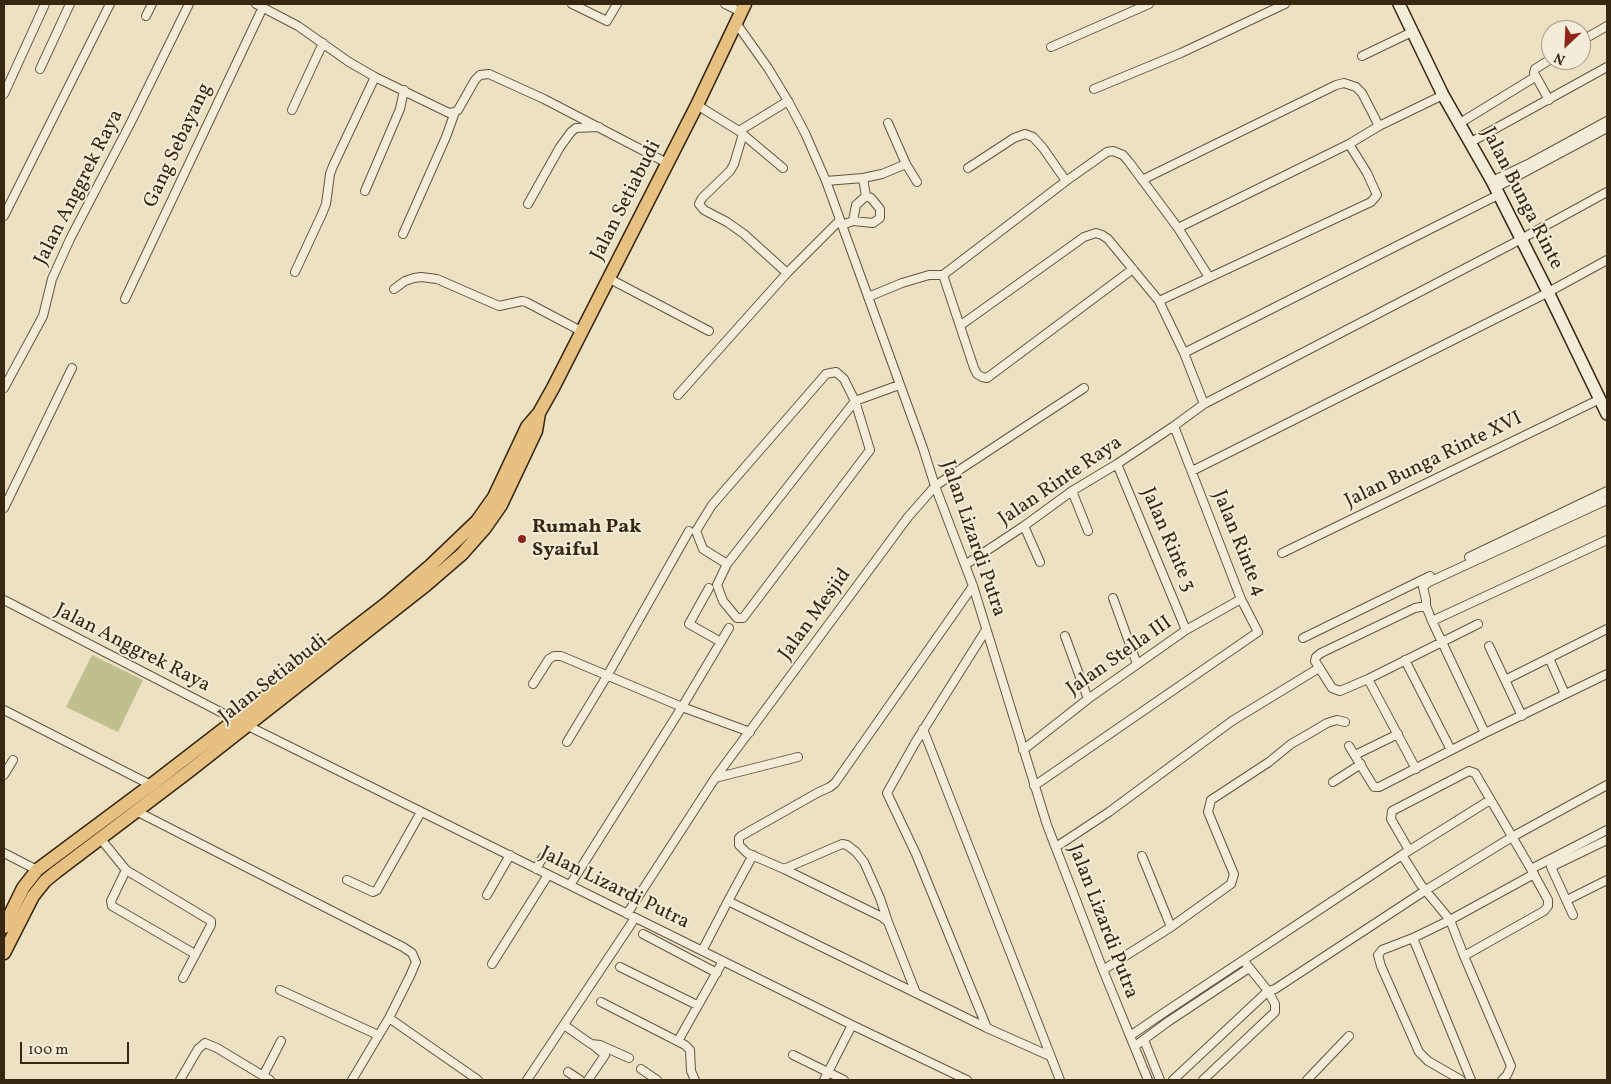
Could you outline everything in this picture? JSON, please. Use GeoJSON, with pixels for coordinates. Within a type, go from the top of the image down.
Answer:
{"type":"FeatureCollection","features":[{"type":"Feature","properties":{"kind":"main road","name":"Jalan Setiabudi"},"geometry":{"type":"LineString","coordinates":[[4,953],[33,896],[45,881],[136,811],[387,603],[430,566],[477,521],[494,497],[527,427],[539,413],[697,105],[741,13]]}},
{"type":"Feature","properties":{"kind":"main road","name":"Jalan Setiabudi"},"geometry":{"type":"LineString","coordinates":[[4,927],[23,888],[36,870],[151,785],[241,723]]}},
{"type":"Feature","properties":{"kind":"street"},"geometry":{"type":"LineString","coordinates":[[4,94],[45,4]]}},
{"type":"Feature","properties":{"kind":"street"},"geometry":{"type":"LineString","coordinates":[[40,69],[70,4]]}},
{"type":"Feature","properties":{"kind":"street"},"geometry":{"type":"LineString","coordinates":[[4,216],[110,4]]}},
{"type":"Feature","properties":{"kind":"street"},"geometry":{"type":"LineString","coordinates":[[146,16],[152,4]]}},
{"type":"Feature","properties":{"kind":"street","name":"Jalan Anggrek Raya"},"geometry":{"type":"LineString","coordinates":[[4,388],[43,316],[52,279],[70,238],[130,124],[189,4]]}},
{"type":"Feature","properties":{"kind":"street"},"geometry":{"type":"LineString","coordinates":[[576,5],[607,21],[617,4]]}},
{"type":"Feature","properties":{"kind":"street"},"geometry":{"type":"LineString","coordinates":[[725,4],[741,13]]}},
{"type":"Feature","properties":{"kind":"street"},"geometry":{"type":"LineString","coordinates":[[1051,47],[1149,4]]}},
{"type":"Feature","properties":{"kind":"street"},"geometry":{"type":"LineString","coordinates":[[1094,89],[1181,53],[1285,4]]}},
{"type":"Feature","properties":{"kind":"street","name":"Jalan Bunga Rinte"},"geometry":{"type":"LineString","coordinates":[[1399,4],[1443,95],[1495,188],[1548,292],[1607,414]]}},
{"type":"Feature","properties":{"kind":"street"},"geometry":{"type":"LineString","coordinates":[[259,5],[298,26],[349,62],[375,77],[444,110],[452,113],[455,112]]}},
{"type":"Feature","properties":{"kind":"street","name":"Gang Sebayang"},"geometry":{"type":"LineString","coordinates":[[125,299],[259,5]]}},
{"type":"Feature","properties":{"kind":"street","name":"Jalan Lizardi Putra"},"geometry":{"type":"LineString","coordinates":[[741,13],[768,68],[805,133],[826,181],[935,486],[973,586],[1034,786],[1103,970],[1148,1080]]}},
{"type":"Feature","properties":{"kind":"street"},"geometry":{"type":"LineString","coordinates":[[1591,35],[1607,26]]}},
{"type":"Feature","properties":{"kind":"street"},"geometry":{"type":"LineString","coordinates":[[1362,56],[1412,32]]}},
{"type":"Feature","properties":{"kind":"street"},"geometry":{"type":"LineString","coordinates":[[292,110],[323,43]]}},
{"type":"Feature","properties":{"kind":"street"},"geometry":{"type":"LineString","coordinates":[[1541,65],[1535,69],[1535,77],[1549,100]]}},
{"type":"Feature","properties":{"kind":"street"},"geometry":{"type":"LineString","coordinates":[[1470,142],[1607,67]]}},
{"type":"Feature","properties":{"kind":"street"},"geometry":{"type":"LineString","coordinates":[[403,234],[446,137],[455,112],[461,106],[475,80],[480,75],[489,74],[544,99],[601,127],[666,163]]}},
{"type":"Feature","properties":{"kind":"street"},"geometry":{"type":"LineString","coordinates":[[296,272],[326,204],[330,174],[333,166],[375,77]]}},
{"type":"Feature","properties":{"kind":"street"},"geometry":{"type":"LineString","coordinates":[[1460,123],[1535,77]]}},
{"type":"Feature","properties":{"kind":"street"},"geometry":{"type":"LineString","coordinates":[[1142,180],[1336,85],[1344,83],[1356,87],[1362,93],[1379,126]]}},
{"type":"Feature","properties":{"kind":"street"},"geometry":{"type":"LineString","coordinates":[[365,191],[400,108],[404,90]]}},
{"type":"Feature","properties":{"kind":"street"},"geometry":{"type":"LineString","coordinates":[[1178,228],[1349,144],[1379,126],[1443,95]]}},
{"type":"Feature","properties":{"kind":"street"},"geometry":{"type":"LineString","coordinates":[[787,273],[744,234],[727,222],[704,210],[700,204],[702,198],[734,164],[741,132],[788,101]]}},
{"type":"Feature","properties":{"kind":"street"},"geometry":{"type":"LineString","coordinates":[[697,105],[741,132],[783,168]]}},
{"type":"Feature","properties":{"kind":"street"},"geometry":{"type":"LineString","coordinates":[[888,123],[906,164],[917,182]]}},
{"type":"Feature","properties":{"kind":"street"},"geometry":{"type":"LineString","coordinates":[[1184,353],[1495,188],[1530,163],[1606,125]]}},
{"type":"Feature","properties":{"kind":"street"},"geometry":{"type":"LineString","coordinates":[[528,204],[560,147],[571,132],[576,128],[601,127]]}},
{"type":"Feature","properties":{"kind":"street"},"geometry":{"type":"LineString","coordinates":[[968,168],[1014,138],[1029,134],[1043,148],[1066,181]]}},
{"type":"Feature","properties":{"kind":"street"},"geometry":{"type":"LineString","coordinates":[[1159,301],[1371,202],[1377,195],[1349,144]]}},
{"type":"Feature","properties":{"kind":"street"},"geometry":{"type":"LineString","coordinates":[[868,297],[902,283],[930,275],[943,275],[1066,181],[1107,152],[1113,151],[1123,155],[1178,228],[1209,277]]}},
{"type":"Feature","properties":{"kind":"street"},"geometry":{"type":"LineString","coordinates":[[826,181],[863,178],[882,174],[906,164]]}},
{"type":"Feature","properties":{"kind":"street"},"geometry":{"type":"LineString","coordinates":[[678,394],[787,273],[841,223],[853,221],[873,223],[880,218],[880,209],[876,203],[866,196],[863,178]]}},
{"type":"Feature","properties":{"kind":"street","name":"Jalan Rinte Raya"},"geometry":{"type":"LineString","coordinates":[[965,564],[1024,526],[1072,491],[1174,426],[1204,404],[1607,192]]}},
{"type":"Feature","properties":{"kind":"street"},"geometry":{"type":"LineString","coordinates":[[853,221],[856,206],[866,196]]}},
{"type":"Feature","properties":{"kind":"street"},"geometry":{"type":"LineString","coordinates":[[961,325],[1090,234],[1102,234],[1159,301],[1184,353],[1204,404]]}},
{"type":"Feature","properties":{"kind":"street"},"geometry":{"type":"LineString","coordinates":[[1192,471],[1548,292],[1607,260]]}},
{"type":"Feature","properties":{"kind":"street"},"geometry":{"type":"LineString","coordinates":[[943,275],[976,374],[987,378],[1133,269]]}},
{"type":"Feature","properties":{"kind":"street"},"geometry":{"type":"LineString","coordinates":[[394,289],[405,281],[414,278],[437,279],[499,306],[522,301],[526,302],[581,331]]}},
{"type":"Feature","properties":{"kind":"street"},"geometry":{"type":"LineString","coordinates":[[608,278],[709,331]]}},
{"type":"Feature","properties":{"kind":"street"},"geometry":{"type":"LineString","coordinates":[[4,508],[72,368]]}},
{"type":"Feature","properties":{"kind":"street"},"geometry":{"type":"LineString","coordinates":[[728,564],[703,549],[696,532],[712,505],[826,374],[832,372],[840,375],[855,401],[870,450],[741,619],[737,618],[728,608],[717,585],[728,564],[855,401],[899,385]]}},
{"type":"Feature","properties":{"kind":"street","name":"Jalan Mesjid"},"geometry":{"type":"LineString","coordinates":[[627,914],[715,778],[908,517],[935,486],[1084,388]]}},
{"type":"Feature","properties":{"kind":"street","name":"Jalan Bunga Rinte XVI"},"geometry":{"type":"LineString","coordinates":[[1282,553],[1600,399]]}},
{"type":"Feature","properties":{"kind":"street","name":"Jalan Rinte 4"},"geometry":{"type":"LineString","coordinates":[[1034,786],[1258,632],[1241,599],[1174,426]]}},
{"type":"Feature","properties":{"kind":"street","name":"Jalan Rinte 3"},"geometry":{"type":"LineString","coordinates":[[1117,464],[1186,630]]}},
{"type":"Feature","properties":{"kind":"street"},"geometry":{"type":"LineString","coordinates":[[1072,491],[1088,531]]}},
{"type":"Feature","properties":{"kind":"street"},"geometry":{"type":"LineString","coordinates":[[1303,638],[1607,491]]}},
{"type":"Feature","properties":{"kind":"street"},"geometry":{"type":"LineString","coordinates":[[1485,732],[1432,622],[1426,606],[1423,587],[1429,582],[1607,500]]}},
{"type":"Feature","properties":{"kind":"street"},"geometry":{"type":"LineString","coordinates":[[1024,526],[1040,562]]}},
{"type":"Feature","properties":{"kind":"street"},"geometry":{"type":"LineString","coordinates":[[567,742],[607,676],[688,531]]}},
{"type":"Feature","properties":{"kind":"street"},"geometry":{"type":"LineString","coordinates":[[1432,622],[1607,540]]}},
{"type":"Feature","properties":{"kind":"street"},"geometry":{"type":"LineString","coordinates":[[888,922],[882,917],[753,855],[739,845],[738,842],[741,836],[835,783],[973,586]]}},
{"type":"Feature","properties":{"kind":"street"},"geometry":{"type":"LineString","coordinates":[[709,588],[689,624],[721,642]]}},
{"type":"Feature","properties":{"kind":"street"},"geometry":{"type":"LineString","coordinates":[[1112,598],[1137,664]]}},
{"type":"Feature","properties":{"kind":"street","name":"Jalan Stella III"},"geometry":{"type":"LineString","coordinates":[[1023,750],[1088,700],[1186,630],[1241,599]]}},
{"type":"Feature","properties":{"kind":"street","name":"Jalan Anggrek Raya"},"geometry":{"type":"LineString","coordinates":[[4,600],[241,723]]}},
{"type":"Feature","properties":{"kind":"street"},"geometry":{"type":"LineString","coordinates":[[1426,606],[1415,608],[1321,653],[1315,661],[1332,688],[1336,691],[1343,690],[1478,624]]}},
{"type":"Feature","properties":{"kind":"street"},"geometry":{"type":"LineString","coordinates":[[570,885],[682,707],[729,628]]}},
{"type":"Feature","properties":{"kind":"street"},"geometry":{"type":"LineString","coordinates":[[1505,680],[1607,629]]}},
{"type":"Feature","properties":{"kind":"street"},"geometry":{"type":"LineString","coordinates":[[986,630],[923,729],[887,793],[916,854],[987,1028]]}},
{"type":"Feature","properties":{"kind":"street"},"geometry":{"type":"LineString","coordinates":[[1065,636],[1088,700]]}},
{"type":"Feature","properties":{"kind":"street"},"geometry":{"type":"LineString","coordinates":[[1489,646],[1522,716]]}},
{"type":"Feature","properties":{"kind":"street"},"geometry":{"type":"LineString","coordinates":[[533,684],[549,659],[557,655],[682,707],[750,732]]}},
{"type":"Feature","properties":{"kind":"street"},"geometry":{"type":"LineString","coordinates":[[1549,658],[1564,694]]}},
{"type":"Feature","properties":{"kind":"street"},"geometry":{"type":"LineString","coordinates":[[1405,660],[1451,750]]}},
{"type":"Feature","properties":{"kind":"street"},"geometry":{"type":"LineString","coordinates":[[1056,847],[1109,812],[1232,721],[1319,668]]}},
{"type":"Feature","properties":{"kind":"street"},"geometry":{"type":"LineString","coordinates":[[1349,746],[1376,788],[1485,732],[1607,674]]}},
{"type":"Feature","properties":{"kind":"street"},"geometry":{"type":"LineString","coordinates":[[1368,679],[1416,769]]}},
{"type":"Feature","properties":{"kind":"street"},"geometry":{"type":"LineString","coordinates":[[4,710],[151,785]]}},
{"type":"Feature","properties":{"kind":"street"},"geometry":{"type":"LineString","coordinates":[[1103,970],[1171,927],[1231,884],[1233,879],[1231,867],[1208,812],[1211,800],[1269,762],[1298,740],[1327,723],[1337,720],[1344,722]]}},
{"type":"Feature","properties":{"kind":"street","name":"Jalan Lizardi Putra"},"geometry":{"type":"LineString","coordinates":[[241,723],[967,1080]]}},
{"type":"Feature","properties":{"kind":"street"},"geometry":{"type":"LineString","coordinates":[[923,729],[1060,1080]]}},
{"type":"Feature","properties":{"kind":"street"},"geometry":{"type":"LineString","coordinates":[[1355,755],[1398,734]]}},
{"type":"Feature","properties":{"kind":"street"},"geometry":{"type":"LineString","coordinates":[[715,778],[798,757]]}},
{"type":"Feature","properties":{"kind":"street"},"geometry":{"type":"LineString","coordinates":[[4,775],[12,760]]}},
{"type":"Feature","properties":{"kind":"street"},"geometry":{"type":"LineString","coordinates":[[1333,782],[1361,764]]}},
{"type":"Feature","properties":{"kind":"street"},"geometry":{"type":"LineString","coordinates":[[1409,850],[1391,819],[1392,811],[1469,771],[1475,774],[1483,784],[1490,800],[1532,871],[1548,900],[1548,906],[1464,956]]}},
{"type":"Feature","properties":{"kind":"street"},"geometry":{"type":"LineString","coordinates":[[1173,1080],[1271,997],[1280,987],[1426,890],[1512,837],[1607,785]]}},
{"type":"Feature","properties":{"kind":"street"},"geometry":{"type":"LineString","coordinates":[[1135,1046],[1246,964],[1409,850],[1490,800]]}},
{"type":"Feature","properties":{"kind":"street"},"geometry":{"type":"LineString","coordinates":[[136,811],[412,953],[416,962],[389,1018],[352,1080]]}},
{"type":"Feature","properties":{"kind":"street"},"geometry":{"type":"LineString","coordinates":[[347,880],[373,892],[377,890],[421,812]]}},
{"type":"Feature","properties":{"kind":"street"},"geometry":{"type":"LineString","coordinates":[[1461,1080],[1428,1061],[1419,1052],[1381,966],[1378,955],[1382,950],[1413,938],[1450,920],[1532,871],[1607,830]]}},
{"type":"Feature","properties":{"kind":"street"},"geometry":{"type":"LineString","coordinates":[[100,838],[126,870],[211,921],[211,926],[183,978]]}},
{"type":"Feature","properties":{"kind":"street"},"geometry":{"type":"LineString","coordinates":[[1573,915],[1551,867],[1607,840]]}},
{"type":"Feature","properties":{"kind":"street"},"geometry":{"type":"LineString","coordinates":[[784,869],[838,845],[847,845],[864,862],[880,898],[916,993]]}},
{"type":"Feature","properties":{"kind":"street"},"geometry":{"type":"LineString","coordinates":[[4,852],[36,870]]}},
{"type":"Feature","properties":{"kind":"street"},"geometry":{"type":"LineString","coordinates":[[487,895],[510,855]]}},
{"type":"Feature","properties":{"kind":"street"},"geometry":{"type":"LineString","coordinates":[[702,950],[753,855]]}},
{"type":"Feature","properties":{"kind":"street"},"geometry":{"type":"LineString","coordinates":[[1402,855],[1450,920],[1511,1066],[1507,1075],[1502,1080]]}},
{"type":"Feature","properties":{"kind":"street"},"geometry":{"type":"LineString","coordinates":[[1142,856],[1171,927]]}},
{"type":"Feature","properties":{"kind":"street"},"geometry":{"type":"LineString","coordinates":[[536,869],[543,857]]}},
{"type":"Feature","properties":{"kind":"street"},"geometry":{"type":"LineString","coordinates":[[126,870],[112,906],[196,954]]}},
{"type":"Feature","properties":{"kind":"street"},"geometry":{"type":"LineString","coordinates":[[492,964],[548,875]]}},
{"type":"Feature","properties":{"kind":"street"},"geometry":{"type":"LineString","coordinates":[[1567,900],[1607,880]]}},
{"type":"Feature","properties":{"kind":"street"},"geometry":{"type":"LineString","coordinates":[[728,901],[987,1028],[1050,1056]]}},
{"type":"Feature","properties":{"kind":"street"},"geometry":{"type":"LineString","coordinates":[[527,1080],[635,918]]}},
{"type":"Feature","properties":{"kind":"street"},"geometry":{"type":"LineString","coordinates":[[643,934],[716,972]]}},
{"type":"Feature","properties":{"kind":"street"},"geometry":{"type":"LineString","coordinates":[[1413,938],[1471,1080]]}},
{"type":"Feature","properties":{"kind":"street"},"geometry":{"type":"LineString","coordinates":[[678,1041],[696,1005],[723,961]]}},
{"type":"Feature","properties":{"kind":"street"},"geometry":{"type":"LineString","coordinates":[[1203,1080],[1275,1012],[1271,997],[1246,964]]}},
{"type":"Feature","properties":{"kind":"street"},"geometry":{"type":"LineString","coordinates":[[1130,1036],[1165,1012],[1246,964]]}},
{"type":"Feature","properties":{"kind":"street"},"geometry":{"type":"LineString","coordinates":[[620,967],[696,1005]]}},
{"type":"Feature","properties":{"kind":"street"},"geometry":{"type":"LineString","coordinates":[[280,990],[378,1035]]}},
{"type":"Feature","properties":{"kind":"street"},"geometry":{"type":"LineString","coordinates":[[601,1002],[678,1041],[690,1050],[691,1071],[695,1080]]}},
{"type":"Feature","properties":{"kind":"street"},"geometry":{"type":"LineString","coordinates":[[1165,1012],[1169,1021]]}},
{"type":"Feature","properties":{"kind":"street"},"geometry":{"type":"LineString","coordinates":[[389,1018],[478,1080]]}},
{"type":"Feature","properties":{"kind":"street"},"geometry":{"type":"LineString","coordinates":[[564,1025],[605,1055],[588,1080]]}},
{"type":"Feature","properties":{"kind":"street"},"geometry":{"type":"LineString","coordinates":[[826,1076],[852,1025]]}},
{"type":"Feature","properties":{"kind":"street"},"geometry":{"type":"LineString","coordinates":[[1307,1080],[1348,1036]]}},
{"type":"Feature","properties":{"kind":"street"},"geometry":{"type":"LineString","coordinates":[[1144,1040],[1160,1080]]}},
{"type":"Feature","properties":{"kind":"street"},"geometry":{"type":"LineString","coordinates":[[263,1076],[281,1041]]}},
{"type":"Feature","properties":{"kind":"street"},"geometry":{"type":"LineString","coordinates":[[180,1080],[198,1049],[205,1043],[217,1048],[270,1080]]}},
{"type":"Feature","properties":{"kind":"street"},"geometry":{"type":"LineString","coordinates":[[591,1044],[600,1045],[629,1058]]}},
{"type":"Feature","properties":{"kind":"street"},"geometry":{"type":"LineString","coordinates":[[793,1055],[826,1076],[844,1080]]}},
{"type":"Feature","properties":{"kind":"street"},"geometry":{"type":"LineString","coordinates":[[641,1069],[657,1080]]}},
{"type":"Feature","properties":{"kind":"street"},"geometry":{"type":"LineString","coordinates":[[568,1072],[580,1080]]}},
{"type":"Feature","properties":{"kind":"green space"},"geometry":{"type":"Polygon","coordinates":[[[92,655],[143,680],[118,732],[66,707],[92,655]]]}},
{"type":"Feature","properties":{"kind":"place","name":"Rumah Pak Syaiful"},"geometry":{"type":"Point","coordinates":[522,539]}}]}
